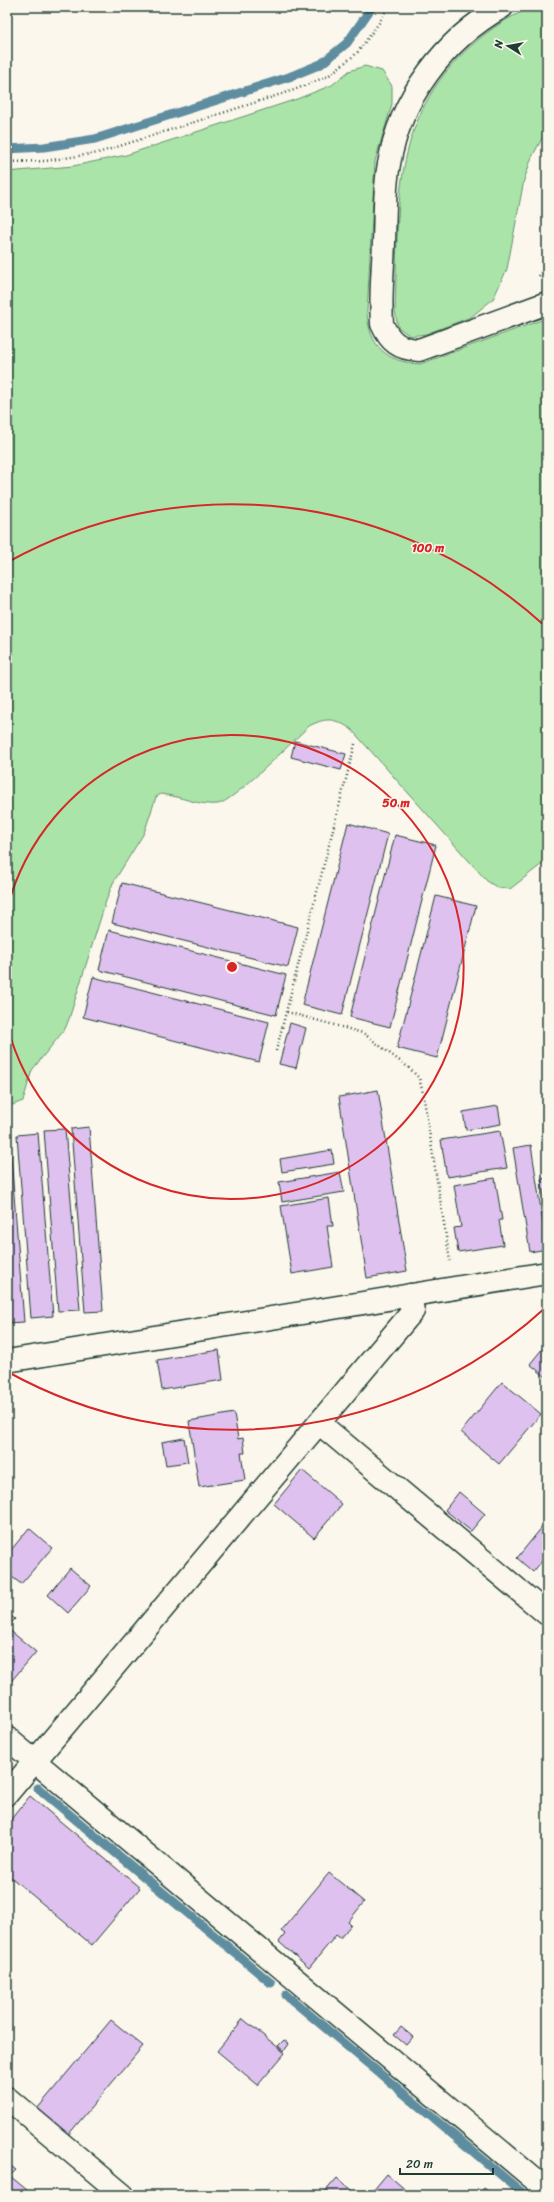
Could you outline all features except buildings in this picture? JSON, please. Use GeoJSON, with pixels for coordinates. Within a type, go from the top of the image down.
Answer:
{"type":"FeatureCollection","features":[{"type":"Feature","properties":{"kind":"street"},"geometry":{"type":"LineString","coordinates":[[502,7],[482,19],[448,48],[421,82],[401,121],[389,163],[382,324],[387,335],[395,344],[406,350],[419,350],[547,303]]}},
{"type":"Feature","properties":{"kind":"street"},"geometry":{"type":"LineString","coordinates":[[7,1362],[547,1273]]}},
{"type":"Feature","properties":{"kind":"street"},"geometry":{"type":"LineString","coordinates":[[7,1794],[413,1311],[410,1295]]}},
{"type":"Feature","properties":{"kind":"street"},"geometry":{"type":"LineString","coordinates":[[319,1423],[547,1614]]}},
{"type":"Feature","properties":{"kind":"street"},"geometry":{"type":"LineString","coordinates":[[7,1738],[547,2190]]}},
{"type":"Feature","properties":{"kind":"street"},"geometry":{"type":"LineString","coordinates":[[7,2098],[123,2195]]}},
{"type":"Feature","properties":{"kind":"path"},"geometry":{"type":"LineString","coordinates":[[7,162],[72,158],[124,146],[301,87],[328,76],[357,53],[379,23],[388,7]]}},
{"type":"Feature","properties":{"kind":"path"},"geometry":{"type":"LineString","coordinates":[[276,1051],[354,744]]}},
{"type":"Feature","properties":{"kind":"path"},"geometry":{"type":"LineString","coordinates":[[287,1012],[363,1033],[409,1068],[419,1078],[423,1093],[454,1288]]}},
{"type":"Feature","properties":{"kind":"green space"},"geometry":{"type":"Polygon","coordinates":[[[534,7],[547,7],[547,129],[532,157],[524,180],[507,269],[493,299],[471,317],[426,334],[410,336],[398,327],[395,311],[399,202],[404,168],[412,135],[426,103],[445,73],[486,33],[509,18],[534,7]]]}},
{"type":"Feature","properties":{"kind":"green space"},"geometry":{"type":"Polygon","coordinates":[[[365,66],[382,71],[392,86],[392,104],[375,161],[367,312],[368,324],[376,343],[389,356],[408,363],[420,364],[547,318],[547,860],[510,889],[498,888],[487,881],[351,729],[330,720],[315,723],[309,726],[278,756],[226,801],[218,804],[204,804],[161,794],[156,797],[144,833],[113,883],[65,1029],[32,1070],[23,1101],[7,1107],[7,172],[73,166],[126,155],[297,99],[332,85],[349,71],[365,66]]]}},
{"type":"Feature","properties":{"kind":"waterway"},"geometry":{"type":"LineString","coordinates":[[7,149],[44,147],[95,139],[289,77],[321,64],[347,43],[372,7]]}},
{"type":"Feature","properties":{"kind":"waterway"},"geometry":{"type":"LineString","coordinates":[[38,1788],[271,1983]]}},
{"type":"Feature","properties":{"kind":"waterway"},"geometry":{"type":"LineString","coordinates":[[286,1995],[525,2195]]}}]}
